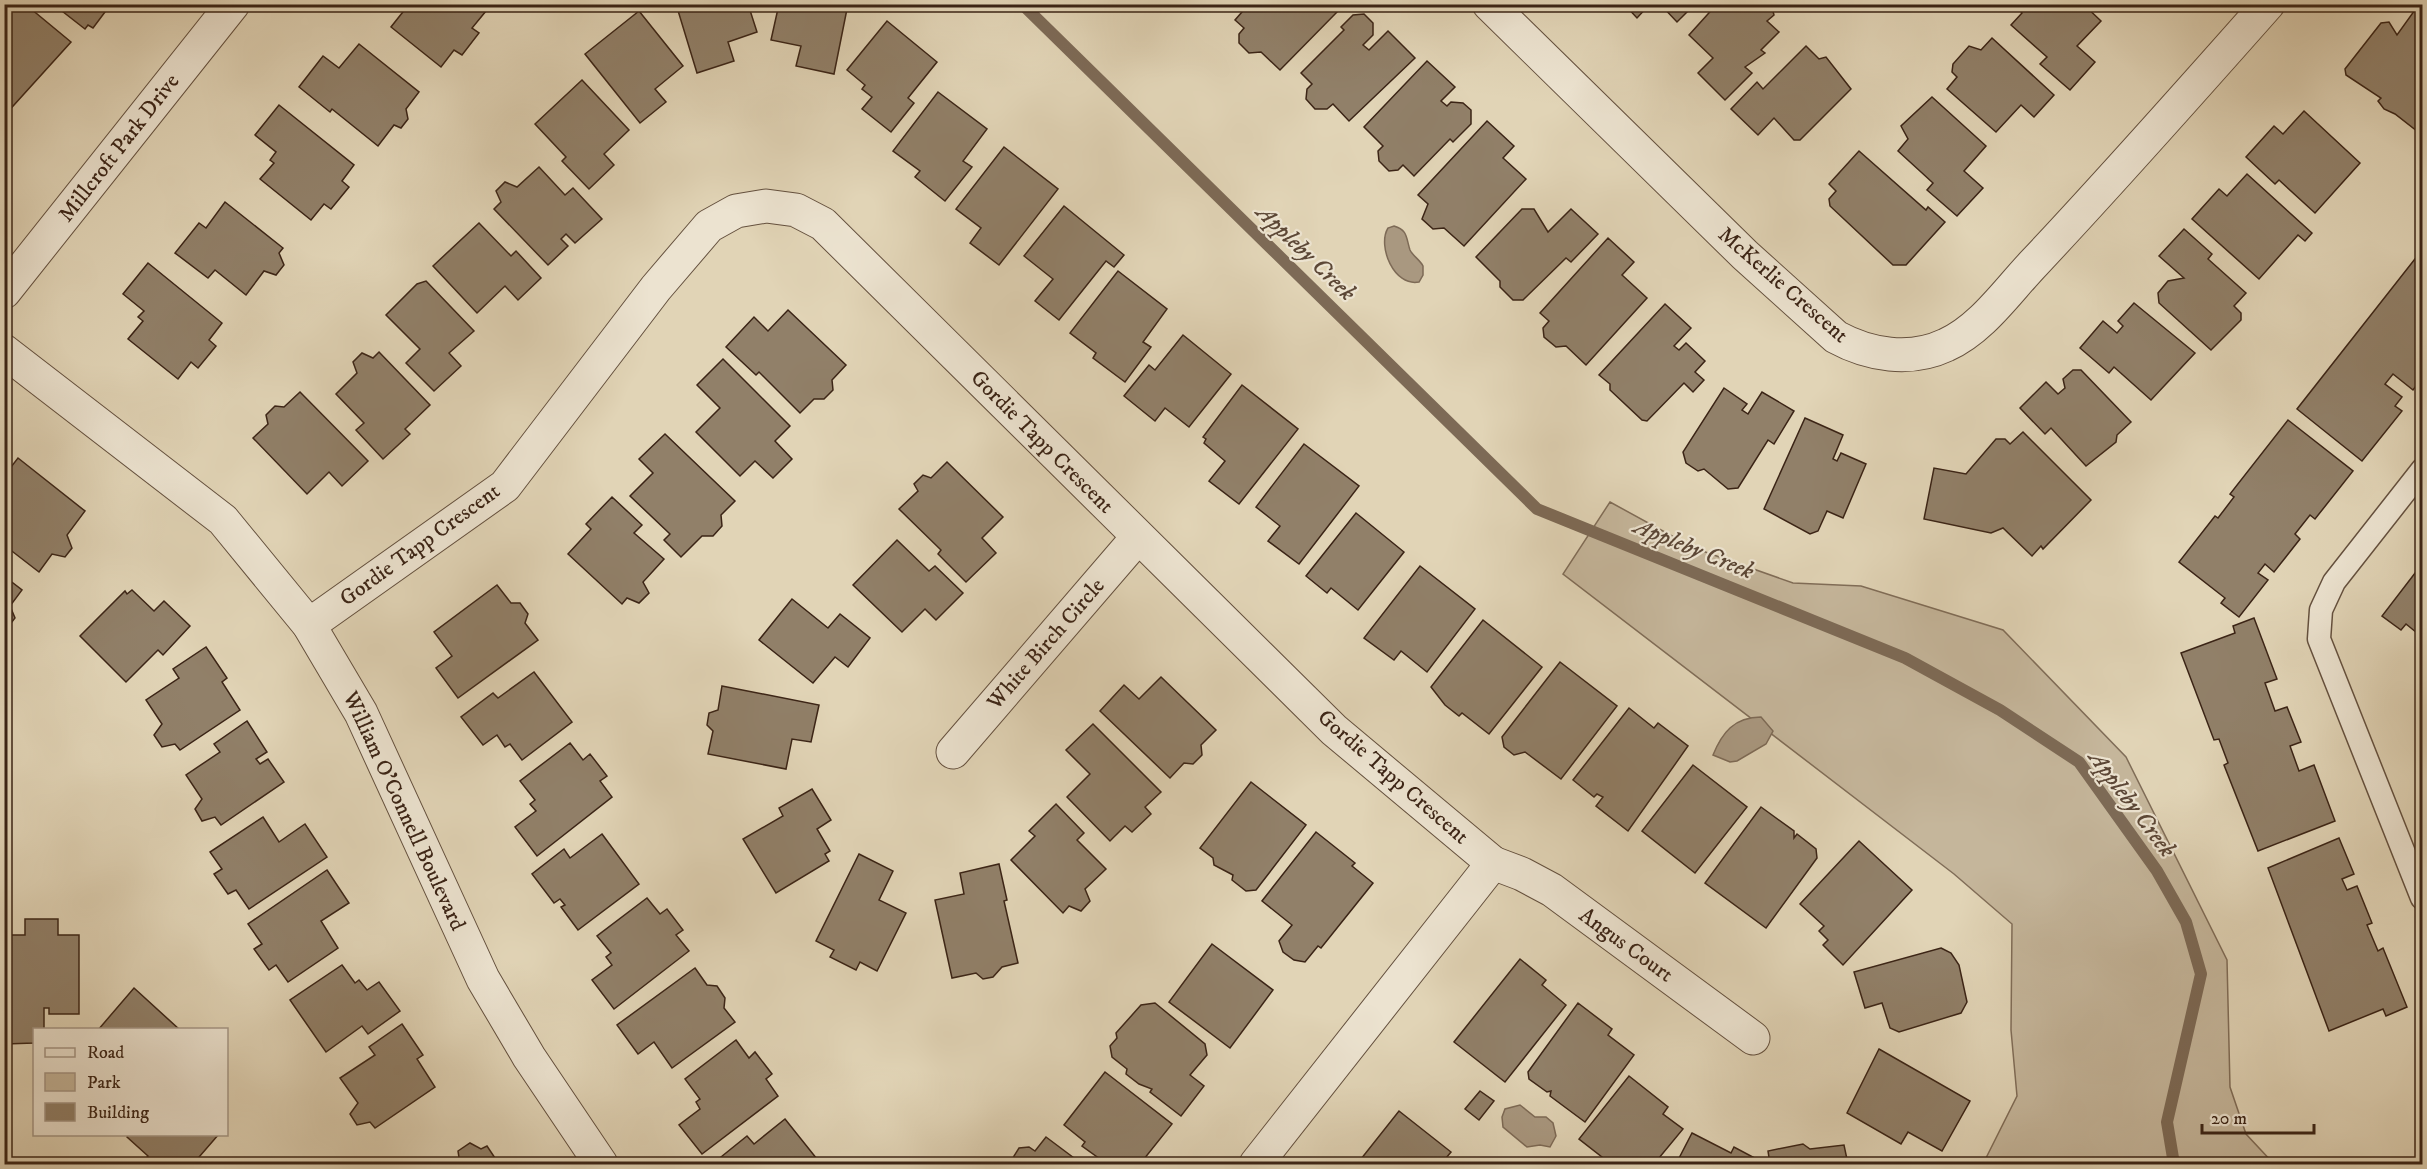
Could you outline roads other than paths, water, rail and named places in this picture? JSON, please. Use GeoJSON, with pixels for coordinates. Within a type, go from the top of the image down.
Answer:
{"type":"FeatureCollection","features":[{"type":"Feature","properties":{"kind":"street","name":"Millcroft Park Drive"},"geometry":{"type":"LineString","coordinates":[[4,292],[233,4]]}},
{"type":"Feature","properties":{"kind":"street","name":"McKerlie Crescent"},"geometry":{"type":"LineString","coordinates":[[1489,4],[1745,255],[1836,337],[1853,346],[1875,353],[1898,354],[1922,353],[1943,346],[1973,328],[2085,209],[2268,4]]}},
{"type":"Feature","properties":{"kind":"street","name":"Gordie Tapp Crescent"},"geometry":{"type":"LineString","coordinates":[[309,625],[505,486],[656,288],[709,226],[736,211],[766,206],[796,210],[823,224],[1334,730],[1493,863]]}},
{"type":"Feature","properties":{"kind":"street","name":"William O'Connell Boulevard"},"geometry":{"type":"LineString","coordinates":[[4,351],[223,520],[309,625],[361,713],[483,979],[529,1057],[601,1164]]}},
{"type":"Feature","properties":{"kind":"street","name":"White Birch Circle"},"geometry":{"type":"LineString","coordinates":[[953,752],[1138,537]]}},
{"type":"Feature","properties":{"kind":"street","name":"Angus Court"},"geometry":{"type":"LineString","coordinates":[[1493,863],[1522,874],[1552,890],[1753,1038]]}},
{"type":"Feature","properties":{"kind":"street"},"geometry":{"type":"LineString","coordinates":[[1256,1164],[1493,863]]}},
{"type":"Feature","properties":{"kind":"lane"},"geometry":{"type":"LineString","coordinates":[[2422,470],[2334,582],[2321,610],[2319,639],[2422,898]]}},
{"type":"Feature","properties":{"kind":"waterway","name":"Appleby Creek"},"geometry":{"type":"LineString","coordinates":[[1022,4],[1537,509],[1905,658],[2000,710],[2079,762],[2157,871],[2186,922],[2201,974],[2167,1122],[2174,1164]]}}]}
